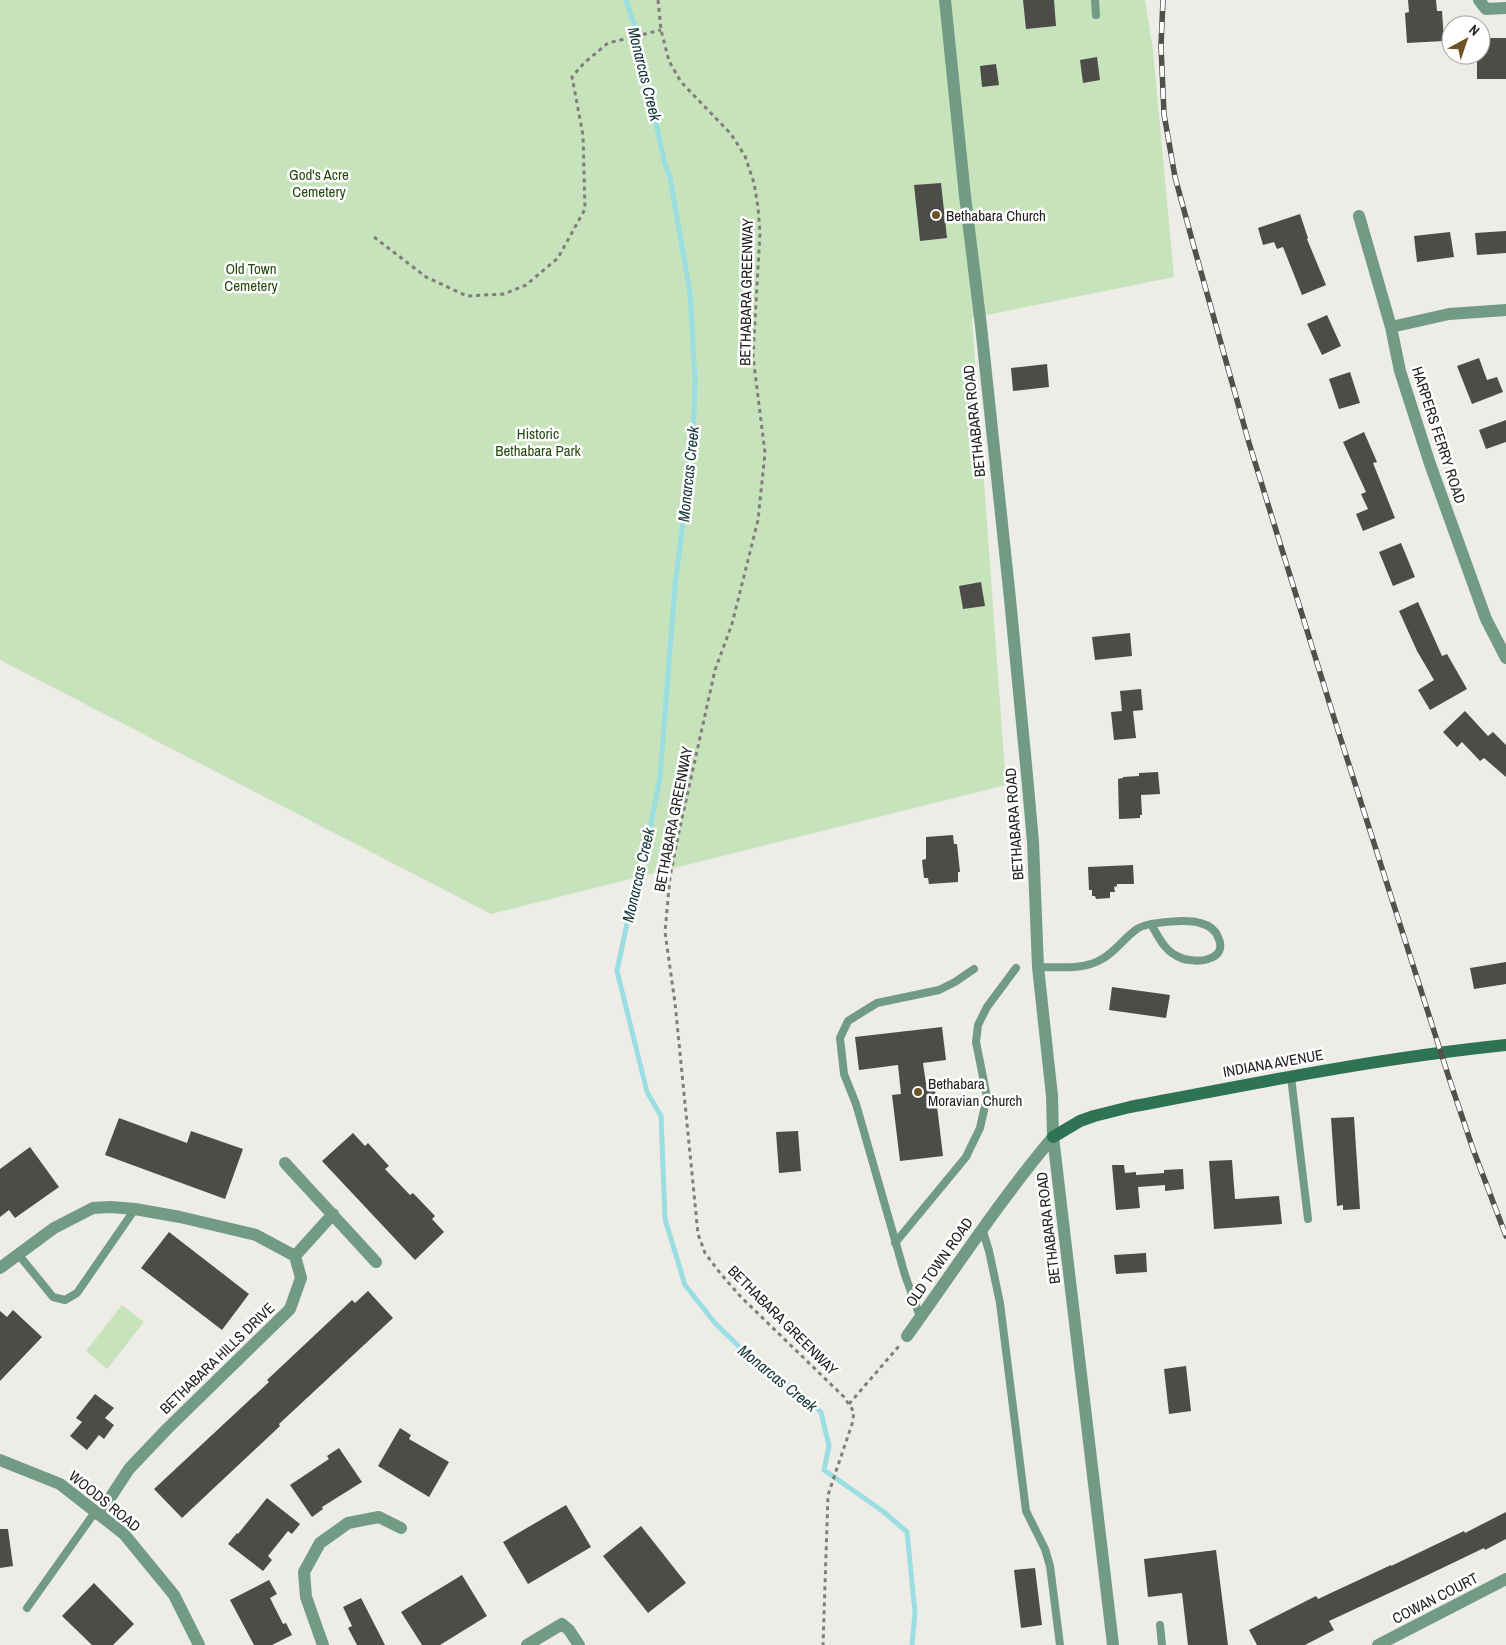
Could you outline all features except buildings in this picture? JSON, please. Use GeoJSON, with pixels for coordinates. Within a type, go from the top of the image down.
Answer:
{"type":"FeatureCollection","features":[{"type":"Feature","properties":{"kind":"main road","name":"INDIANA AVENUE"},"geometry":{"type":"LineString","coordinates":[[1054,1138],[1080,1121],[1112,1111],[1291,1077],[1449,1051],[1506,1045]]}},
{"type":"Feature","properties":{"kind":"street","name":"BETHABARA ROAD"},"geometry":{"type":"LineString","coordinates":[[945,0],[1011,609],[1033,842],[1038,967],[1052,1096],[1054,1138],[1113,1645]]}},
{"type":"Feature","properties":{"kind":"street"},"geometry":{"type":"LineString","coordinates":[[1479,0],[1486,9],[1506,8]]}},
{"type":"Feature","properties":{"kind":"street","name":"HARPERS FERRY ROAD"},"geometry":{"type":"LineString","coordinates":[[1359,216],[1390,327],[1400,371],[1430,464],[1486,619],[1506,658]]}},
{"type":"Feature","properties":{"kind":"street"},"geometry":{"type":"LineString","coordinates":[[1390,327],[1449,314],[1506,310]]}},
{"type":"Feature","properties":{"kind":"street","name":"OLD TOWN ROAD"},"geometry":{"type":"LineString","coordinates":[[907,1336],[982,1228],[1028,1167],[1054,1138]]}},
{"type":"Feature","properties":{"kind":"street"},"geometry":{"type":"LineString","coordinates":[[285,1163],[376,1262]]}},
{"type":"Feature","properties":{"kind":"street"},"geometry":{"type":"LineString","coordinates":[[0,1268],[54,1228],[93,1208],[135,1209],[256,1235],[295,1256],[333,1214]]}},
{"type":"Feature","properties":{"kind":"street","name":"BETHABARA HILLS DRIVE"},"geometry":{"type":"LineString","coordinates":[[97,1513],[129,1468],[290,1309],[301,1278],[295,1256]]}},
{"type":"Feature","properties":{"kind":"street","name":"WOODS ROAD"},"geometry":{"type":"LineString","coordinates":[[0,1460],[60,1484],[124,1534],[174,1595],[199,1645]]}},
{"type":"Feature","properties":{"kind":"street"},"geometry":{"type":"LineString","coordinates":[[323,1645],[306,1597],[304,1572],[320,1543],[348,1523],[379,1517],[401,1528]]}},
{"type":"Feature","properties":{"kind":"street","name":"COWAN COURT"},"geometry":{"type":"LineString","coordinates":[[1378,1645],[1506,1580]]}},
{"type":"Feature","properties":{"kind":"street"},"geometry":{"type":"LineString","coordinates":[[527,1645],[562,1624],[569,1630],[579,1645]]}},
{"type":"Feature","properties":{"kind":"lane"},"geometry":{"type":"LineString","coordinates":[[1095,0],[1096,15]]}},
{"type":"Feature","properties":{"kind":"lane"},"geometry":{"type":"LineString","coordinates":[[1038,967],[1075,968],[1102,960],[1138,928],[1150,924],[1199,922],[1210,927],[1217,934],[1220,943],[1218,952],[1212,958],[1202,961],[1188,960],[1176,956],[1163,945],[1150,924]]}},
{"type":"Feature","properties":{"kind":"lane"},"geometry":{"type":"LineString","coordinates":[[896,1243],[966,1157],[980,1128],[987,1097],[976,1042],[978,1025],[987,1007],[1016,968]]}},
{"type":"Feature","properties":{"kind":"lane"},"geometry":{"type":"LineString","coordinates":[[920,1317],[905,1275],[856,1104],[844,1074],[840,1038],[848,1021],[877,1003],[939,990],[974,969]]}},
{"type":"Feature","properties":{"kind":"lane"},"geometry":{"type":"LineString","coordinates":[[1291,1077],[1308,1219]]}},
{"type":"Feature","properties":{"kind":"lane"},"geometry":{"type":"LineString","coordinates":[[18,1254],[54,1297],[65,1300],[76,1293],[135,1209]]}},
{"type":"Feature","properties":{"kind":"lane"},"geometry":{"type":"LineString","coordinates":[[982,1228],[1000,1303],[1026,1510],[1045,1549],[1050,1566],[1060,1645]]}},
{"type":"Feature","properties":{"kind":"lane"},"geometry":{"type":"LineString","coordinates":[[26,1608],[97,1513]]}},
{"type":"Feature","properties":{"kind":"lane"},"geometry":{"type":"LineString","coordinates":[[1160,1625],[1162,1645]]}},
{"type":"Feature","properties":{"kind":"path","name":"BETHABARA GREENWAY"},"geometry":{"type":"LineString","coordinates":[[658,0],[661,30],[669,61],[681,82],[731,134],[745,156],[754,183],[760,233],[753,356],[766,453],[758,520],[732,624],[715,670],[670,877],[665,932],[675,1003],[698,1234],[706,1253],[741,1297],[849,1404]]}},
{"type":"Feature","properties":{"kind":"path"},"geometry":{"type":"LineString","coordinates":[[374,237],[426,277],[467,296],[504,294],[526,286],[558,258],[585,209],[583,135],[572,77],[584,63],[608,42],[661,30]]}},
{"type":"Feature","properties":{"kind":"path"},"geometry":{"type":"LineString","coordinates":[[823,1645],[828,1495],[852,1424],[854,1412],[849,1404],[907,1336]]}},
{"type":"Feature","properties":{"kind":"green space","name":"Historic Bethabara Park"},"geometry":{"type":"Polygon","coordinates":[[[0,0],[1145,0],[1153,50],[1174,277],[972,318],[1006,785],[491,914],[0,660],[0,0]]]}},
{"type":"Feature","properties":{"kind":"green space"},"geometry":{"type":"Polygon","coordinates":[[[122,1305],[144,1322],[107,1369],[86,1351],[122,1305]]]}},
{"type":"Feature","properties":{"kind":"waterway","name":"Monarcas Creek"},"geometry":{"type":"LineString","coordinates":[[626,0],[634,24],[665,164],[670,177],[690,293],[695,379],[693,444],[675,586],[660,777],[643,864],[633,895],[617,971],[647,1092],[661,1116],[665,1219],[685,1285],[715,1323],[761,1368],[799,1392],[821,1412],[829,1446],[824,1470],[884,1512],[907,1532],[915,1613],[912,1645]]}},
{"type":"Feature","properties":{"kind":"railway"},"geometry":{"type":"LineString","coordinates":[[1163,0],[1161,46],[1164,114],[1175,177],[1194,247],[1249,443],[1335,721],[1449,1078],[1473,1149],[1506,1236]]}},
{"type":"Feature","properties":{"kind":"place","name":"Bethabara Church"},"geometry":{"type":"Point","coordinates":[936,215]}},
{"type":"Feature","properties":{"kind":"place","name":"Bethabara Moravian Church"},"geometry":{"type":"Point","coordinates":[918,1092]}},
{"type":"Feature","properties":{"kind":"park label","name":"God's Acre Cemetery"},"geometry":{"type":"Point","coordinates":[319,182]}},
{"type":"Feature","properties":{"kind":"park label","name":"Old Town Cemetery"},"geometry":{"type":"Point","coordinates":[251,276]}}]}
